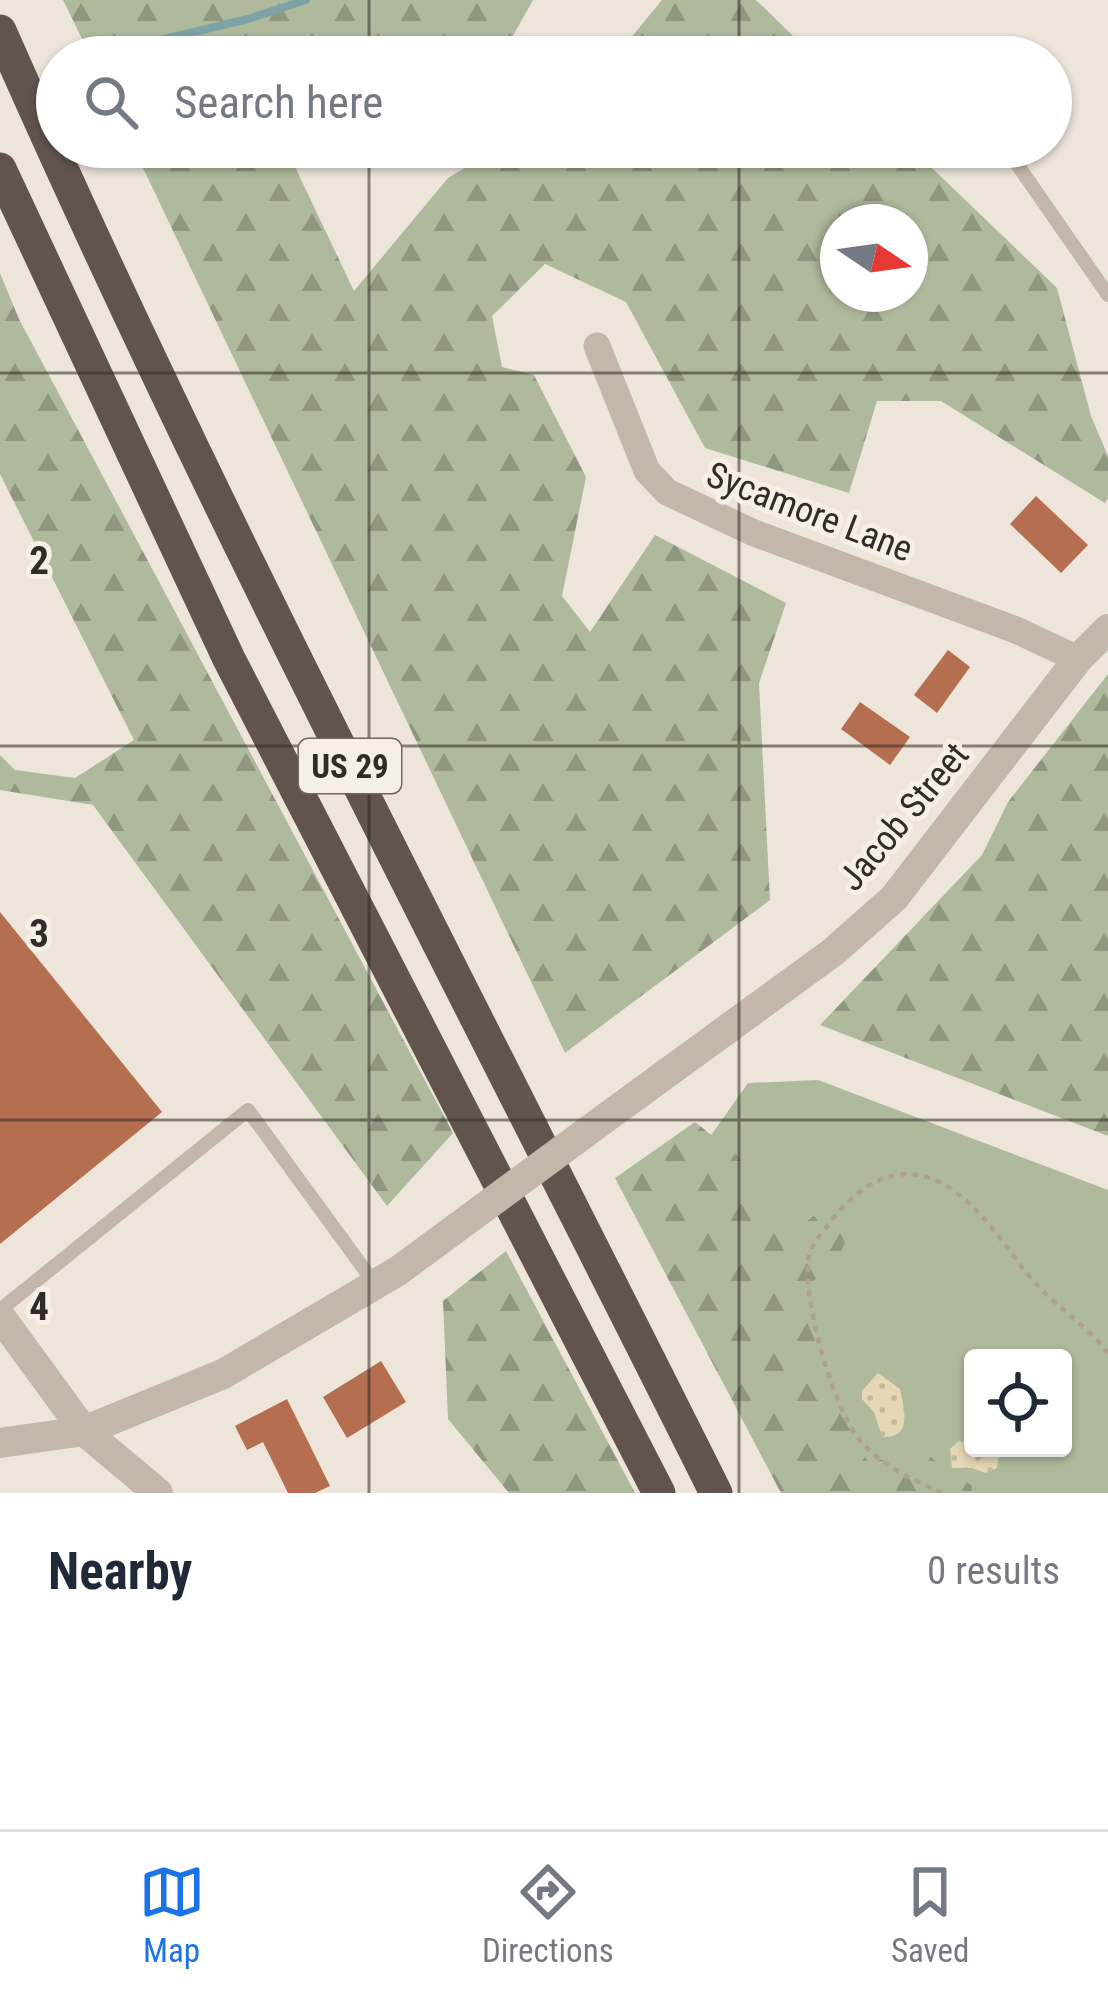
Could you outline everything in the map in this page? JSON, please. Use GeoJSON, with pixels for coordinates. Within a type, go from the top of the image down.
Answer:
{"type":"FeatureCollection","features":[{"type":"Feature","properties":{"kind":"highway","name":"US 29"},"geometry":{"type":"LineString","coordinates":[[0,32],[36,109]]}},
{"type":"Feature","properties":{"kind":"highway","name":"US 29"},"geometry":{"type":"LineString","coordinates":[[64,168],[399,866],[716,1493]]}},
{"type":"Feature","properties":{"kind":"highway","name":"US 29"},"geometry":{"type":"LineString","coordinates":[[0,169],[229,658],[658,1493]]}},
{"type":"Feature","properties":{"kind":"street","name":"Sycamore Lane"},"geometry":{"type":"LineString","coordinates":[[597,346],[647,471],[667,492],[754,533],[1016,630],[1078,659]]}},
{"type":"Feature","properties":{"kind":"street","name":"Jacob Street"},"geometry":{"type":"LineString","coordinates":[[0,1443],[84,1430],[223,1374],[387,1277],[832,952],[894,898],[1078,659],[1108,629]]}},
{"type":"Feature","properties":{"kind":"street"},"geometry":{"type":"LineString","coordinates":[[0,1313],[84,1430],[158,1493]]}},
{"type":"Feature","properties":{"kind":"lane"},"geometry":{"type":"LineString","coordinates":[[1019,168],[1108,295]]}},
{"type":"Feature","properties":{"kind":"lane"},"geometry":{"type":"LineString","coordinates":[[0,1313],[248,1110],[387,1277]]}},
{"type":"Feature","properties":{"kind":"path"},"geometry":{"type":"LineString","coordinates":[[942,1493],[896,1472],[862,1443],[844,1413],[821,1343],[806,1279],[810,1249],[847,1198],[878,1179],[909,1172],[942,1183],[982,1213],[1039,1287],[1108,1353]]}},
{"type":"Feature","properties":{"kind":"green space"},"geometry":{"type":"Polygon","coordinates":[[[63,0],[533,0],[513,36],[81,36],[63,0]]]}},
{"type":"Feature","properties":{"kind":"green space"},"geometry":{"type":"Polygon","coordinates":[[[662,0],[756,0],[793,36],[632,36],[662,0]]]}},
{"type":"Feature","properties":{"kind":"green space"},"geometry":{"type":"Polygon","coordinates":[[[143,168],[296,168],[354,291],[448,178],[464,168],[932,168],[1057,288],[1091,416],[1108,456],[1105,503],[941,401],[877,401],[849,493],[705,448],[626,302],[545,264],[492,316],[502,367],[534,375],[586,477],[562,596],[590,632],[655,535],[786,603],[759,683],[770,900],[565,1053],[143,168]]]}},
{"type":"Feature","properties":{"kind":"green space"},"geometry":{"type":"Polygon","coordinates":[[[0,273],[19,319],[453,1133],[387,1206],[93,805],[0,790],[0,755],[15,770],[75,778],[134,740],[0,474],[0,273]]]}},
{"type":"Feature","properties":{"kind":"green space"},"geometry":{"type":"Polygon","coordinates":[[[1108,674],[1108,1136],[820,1025],[982,855],[1008,802],[1108,674]]]}},
{"type":"Feature","properties":{"kind":"green space"},"geometry":{"type":"Polygon","coordinates":[[[818,1080],[1108,1190],[1108,1493],[866,1493],[709,1138],[748,1083],[818,1080]]]}},
{"type":"Feature","properties":{"kind":"green space"},"geometry":{"type":"Polygon","coordinates":[[[695,1122],[739,1157],[782,1239],[830,1204],[855,1218],[836,1264],[795,1294],[868,1463],[920,1450],[972,1486],[971,1493],[781,1493],[615,1178],[695,1122]]]}},
{"type":"Feature","properties":{"kind":"green space"},"geometry":{"type":"Polygon","coordinates":[[[506,1251],[635,1493],[509,1493],[448,1419],[443,1301],[506,1251]]]}},
{"type":"Feature","properties":{"kind":"sand"},"geometry":{"type":"Polygon","coordinates":[[[878,1373],[900,1389],[902,1398],[904,1422],[892,1436],[882,1437],[874,1412],[862,1399],[862,1391],[878,1373]]]}},
{"type":"Feature","properties":{"kind":"sand"},"geometry":{"type":"Polygon","coordinates":[[[964,1442],[964,1457],[999,1457],[997,1468],[986,1473],[952,1468],[950,1449],[964,1442]]]}},
{"type":"Feature","properties":{"kind":"building"},"geometry":{"type":"Polygon","coordinates":[[[1036,496],[1088,545],[1061,573],[1010,524],[1036,496]]]}},
{"type":"Feature","properties":{"kind":"building"},"geometry":{"type":"Polygon","coordinates":[[[948,650],[970,667],[937,713],[914,695],[948,650]]]}},
{"type":"Feature","properties":{"kind":"building"},"geometry":{"type":"Polygon","coordinates":[[[860,702],[910,737],[890,765],[841,729],[860,702]]]}},
{"type":"Feature","properties":{"kind":"building"},"geometry":{"type":"Polygon","coordinates":[[[0,912],[162,1112],[0,1244],[0,912]]]}},
{"type":"Feature","properties":{"kind":"building"},"geometry":{"type":"Polygon","coordinates":[[[381,1361],[406,1402],[347,1438],[323,1397],[381,1361]]]}},
{"type":"Feature","properties":{"kind":"building"},"geometry":{"type":"Polygon","coordinates":[[[287,1399],[330,1486],[315,1493],[288,1493],[263,1442],[247,1450],[235,1426],[287,1399]]]}},
{"type":"Feature","properties":{"kind":"waterway"},"geometry":{"type":"LineString","coordinates":[[177,36],[306,0]]}}]}
